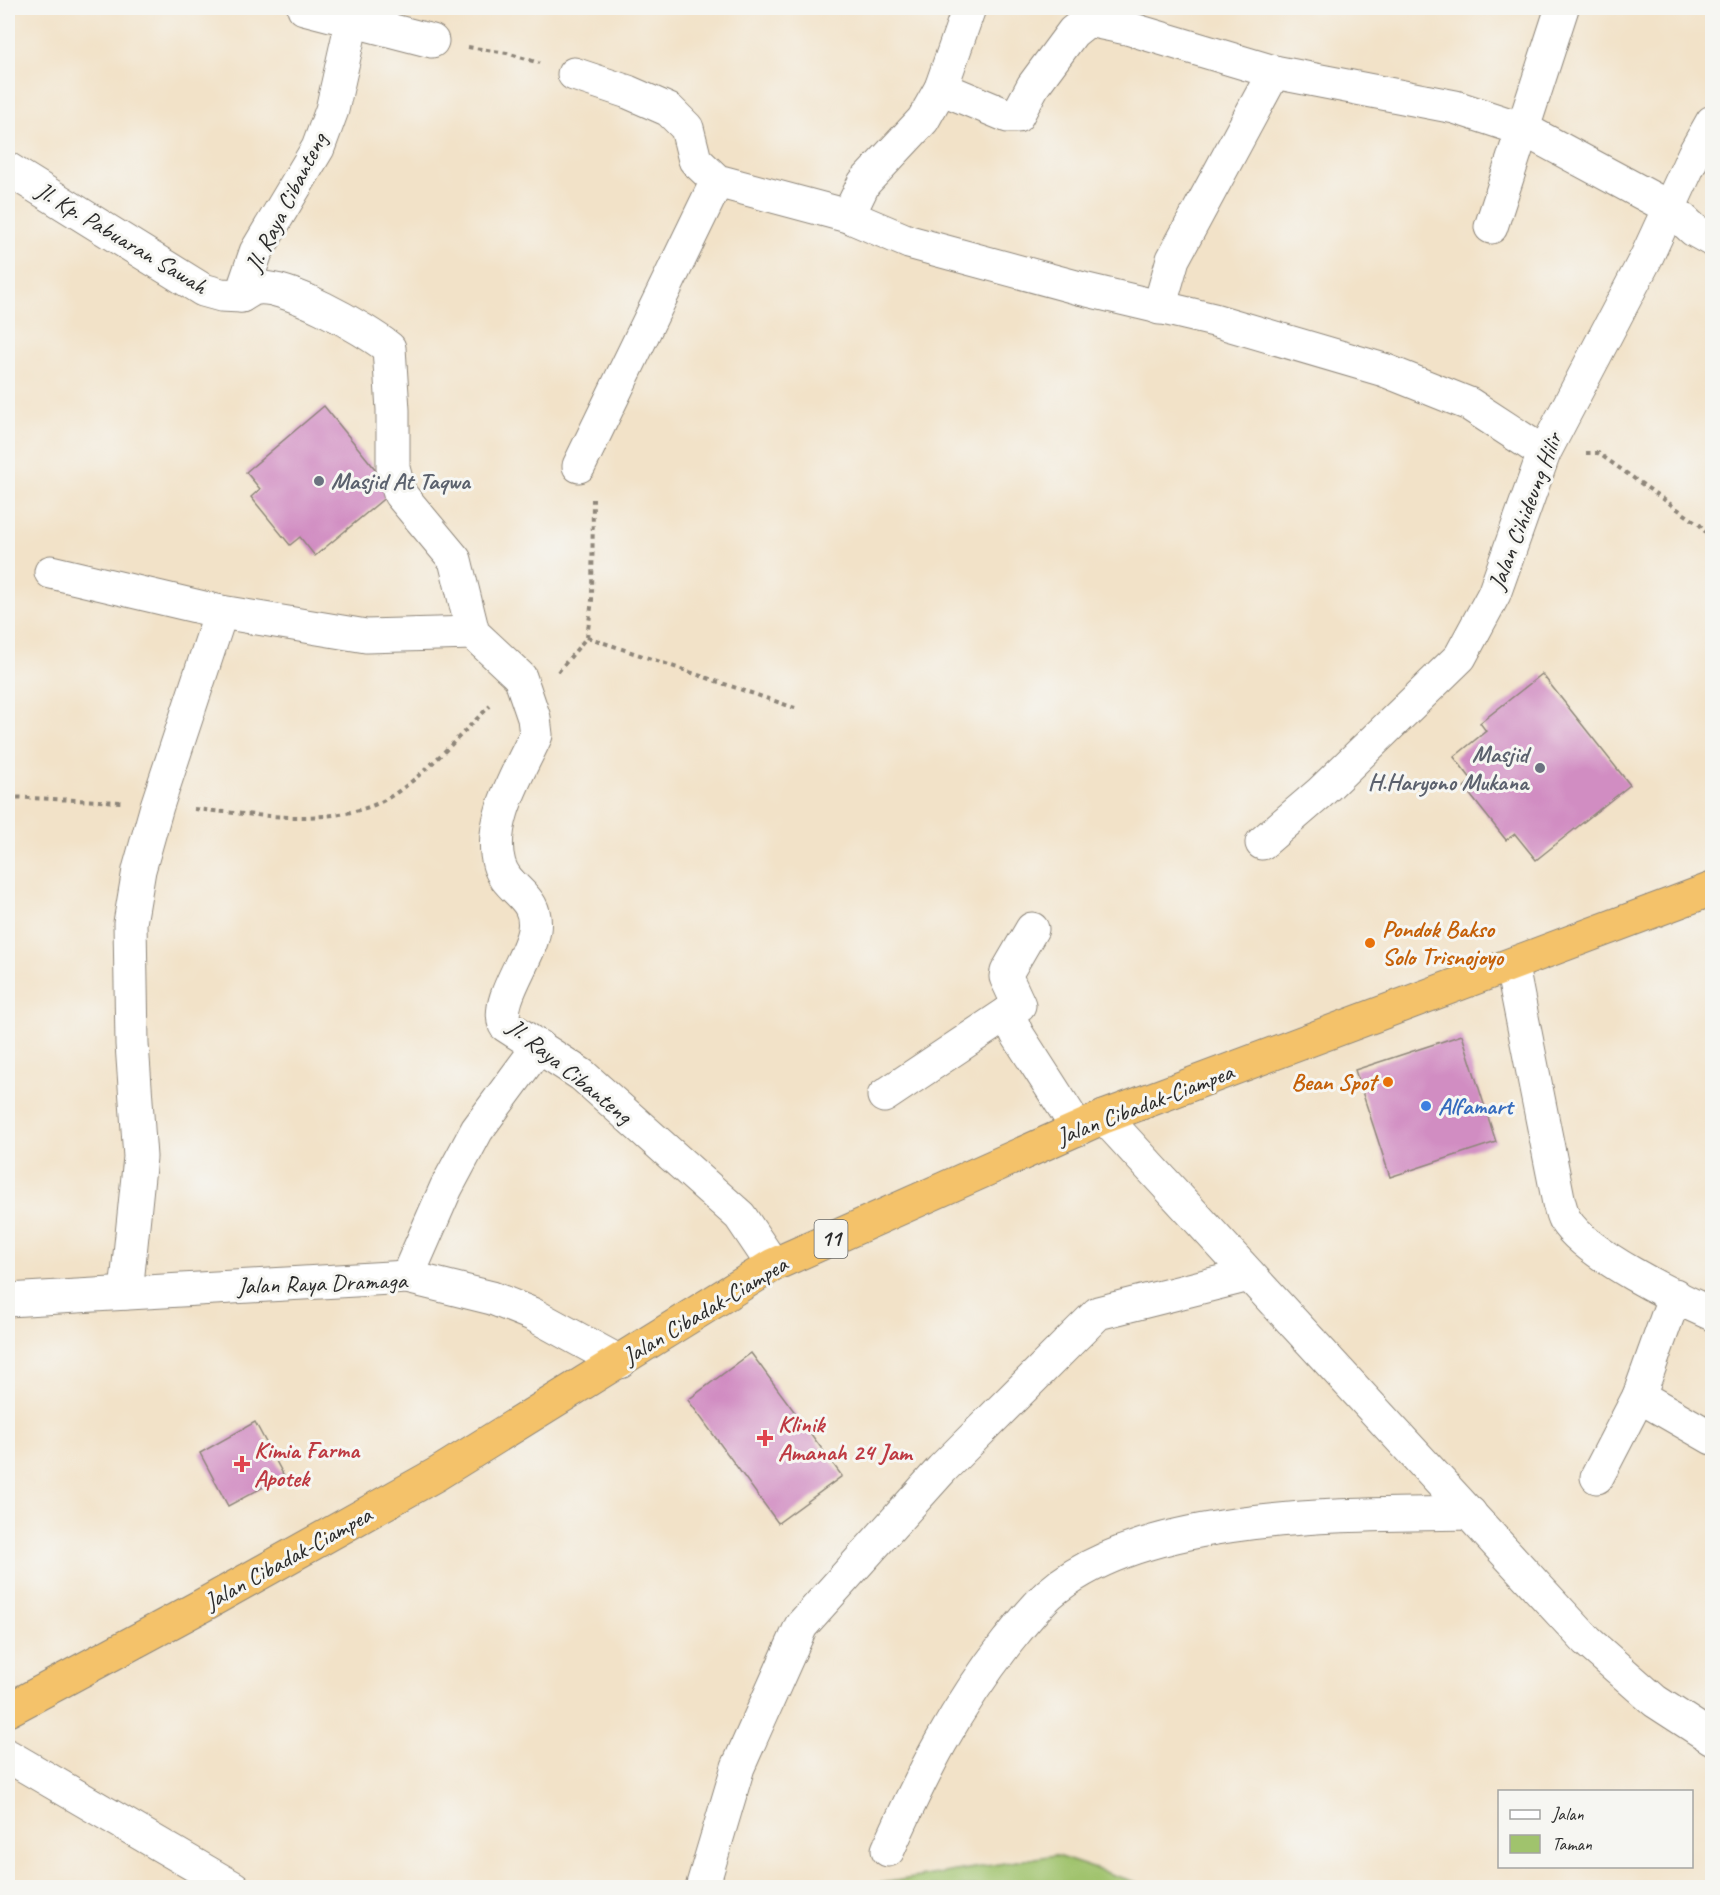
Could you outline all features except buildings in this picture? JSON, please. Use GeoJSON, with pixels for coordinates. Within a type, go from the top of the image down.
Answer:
{"type":"FeatureCollection","features":[{"type":"Feature","properties":{"kind":"highway","name":"Jalan Cibadak-Ciampea"},"geometry":{"type":"LineString","coordinates":[[8,1710],[203,1605],[437,1474],[620,1362],[773,1264],[1091,1123],[1512,967],[1713,889]]}},
{"type":"Feature","properties":{"kind":"street"},"geometry":{"type":"LineString","coordinates":[[304,8],[354,15],[432,42]]}},
{"type":"Feature","properties":{"kind":"street"},"geometry":{"type":"LineString","coordinates":[[848,216],[864,183],[923,120],[941,88],[969,8]]}},
{"type":"Feature","properties":{"kind":"street"},"geometry":{"type":"LineString","coordinates":[[1491,228],[1525,130],[1562,8]]}},
{"type":"Feature","properties":{"kind":"street"},"geometry":{"type":"LineString","coordinates":[[941,88],[1008,116],[1017,116],[1073,32],[1091,14],[1127,28],[1274,72],[1455,107],[1525,130],[1670,208],[1694,231],[1713,240]]}},
{"type":"Feature","properties":{"kind":"street","name":"Jl. Raya Cibanteng"},"geometry":{"type":"LineString","coordinates":[[241,296],[256,252],[318,148],[332,110],[354,15]]}},
{"type":"Feature","properties":{"kind":"street"},"geometry":{"type":"LineString","coordinates":[[1159,308],[1173,259],[1274,72]]}},
{"type":"Feature","properties":{"kind":"street"},"geometry":{"type":"LineString","coordinates":[[574,74],[628,92],[669,110],[687,128],[695,160],[717,181],[848,216],[909,242],[1159,308],[1214,320],[1430,386],[1469,404],[1544,453]]}},
{"type":"Feature","properties":{"kind":"street","name":"Jalan Cihideung Hilir"},"geometry":{"type":"LineString","coordinates":[[1262,843],[1320,793],[1460,657],[1494,594],[1544,453],[1670,208],[1694,154],[1713,122]]}},
{"type":"Feature","properties":{"kind":"street","name":"Jl. Kp. Pabuaran Sawah"},"geometry":{"type":"LineString","coordinates":[[8,169],[202,290],[221,296],[241,296]]}},
{"type":"Feature","properties":{"kind":"street"},"geometry":{"type":"LineString","coordinates":[[579,466],[717,181]]}},
{"type":"Feature","properties":{"kind":"street","name":"Jl. Raya Cibanteng"},"geometry":{"type":"LineString","coordinates":[[241,296],[255,289],[282,292],[341,317],[367,331],[389,348],[393,410],[393,468],[400,494],[455,560],[473,633],[520,677],[534,718],[536,735],[496,831],[499,866],[533,911],[534,931],[503,1007],[505,1025],[582,1075],[740,1216],[773,1264]]}},
{"type":"Feature","properties":{"kind":"street"},"geometry":{"type":"LineString","coordinates":[[51,572],[221,612],[366,636],[473,633]]}},
{"type":"Feature","properties":{"kind":"street"},"geometry":{"type":"LineString","coordinates":[[126,1293],[140,1157],[132,1044],[130,922],[139,870],[157,806],[221,612]]}},
{"type":"Feature","properties":{"kind":"street"},"geometry":{"type":"LineString","coordinates":[[884,1095],[1019,1005],[1006,977],[1032,929]]}},
{"type":"Feature","properties":{"kind":"street"},"geometry":{"type":"LineString","coordinates":[[1512,967],[1559,1203],[1565,1220],[1622,1268],[1713,1314]]}},
{"type":"Feature","properties":{"kind":"street"},"geometry":{"type":"LineString","coordinates":[[1008,1013],[1017,1034],[1091,1123],[1249,1275],[1587,1641],[1655,1701],[1713,1738]]}},
{"type":"Feature","properties":{"kind":"street"},"geometry":{"type":"LineString","coordinates":[[407,1277],[446,1188],[477,1130],[539,1046]]}},
{"type":"Feature","properties":{"kind":"street"},"geometry":{"type":"LineString","coordinates":[[702,1887],[738,1767],[801,1626],[942,1469],[1098,1313],[1249,1275]]}},
{"type":"Feature","properties":{"kind":"street","name":"Jalan Raya Dramaga"},"geometry":{"type":"LineString","coordinates":[[8,1300],[407,1277],[492,1298],[532,1314],[620,1362]]}},
{"type":"Feature","properties":{"kind":"street"},"geometry":{"type":"LineString","coordinates":[[1597,1477],[1639,1396],[1675,1295]]}},
{"type":"Feature","properties":{"kind":"street"},"geometry":{"type":"LineString","coordinates":[[1639,1396],[1713,1438]]}},
{"type":"Feature","properties":{"kind":"street"},"geometry":{"type":"LineString","coordinates":[[888,1850],[923,1773],[966,1696],[1042,1602],[1077,1575],[1114,1556],[1160,1540],[1227,1528],[1339,1516],[1470,1513]]}},
{"type":"Feature","properties":{"kind":"street"},"geometry":{"type":"LineString","coordinates":[[8,1756],[234,1887]]}},
{"type":"Feature","properties":{"kind":"path"},"geometry":{"type":"LineString","coordinates":[[432,42],[507,53],[574,74]]}},
{"type":"Feature","properties":{"kind":"path"},"geometry":{"type":"LineString","coordinates":[[1544,453],[1598,453],[1700,525],[1713,540]]}},
{"type":"Feature","properties":{"kind":"path"},"geometry":{"type":"LineString","coordinates":[[579,466],[595,502],[592,600],[587,637],[795,708]]}},
{"type":"Feature","properties":{"kind":"path"},"geometry":{"type":"LineString","coordinates":[[8,797],[87,800],[314,817],[358,809],[388,798],[424,769],[520,677]]}},
{"type":"Feature","properties":{"kind":"green space"},"geometry":{"type":"Polygon","coordinates":[[[1054,1855],[1150,1887],[858,1887],[1054,1855]]]}},
{"type":"Feature","properties":{"kind":"place","name":"Masjid At Taqwa"},"geometry":{"type":"Point","coordinates":[319,481]}},
{"type":"Feature","properties":{"kind":"place","name":"Masjid H.Haryono Mukana"},"geometry":{"type":"Point","coordinates":[1540,768]}},
{"type":"Feature","properties":{"kind":"place","name":"Pondok Bakso Solo Trisnojoyo"},"geometry":{"type":"Point","coordinates":[1370,943]}},
{"type":"Feature","properties":{"kind":"place","name":"Bean Spot"},"geometry":{"type":"Point","coordinates":[1388,1082]}},
{"type":"Feature","properties":{"kind":"place","name":"Alfamart"},"geometry":{"type":"Point","coordinates":[1426,1106]}},
{"type":"Feature","properties":{"kind":"place","name":"Klinik Amanah 24 Jam"},"geometry":{"type":"Point","coordinates":[765,1438]}},
{"type":"Feature","properties":{"kind":"place","name":"Kimia Farma Apotek"},"geometry":{"type":"Point","coordinates":[242,1464]}}]}
